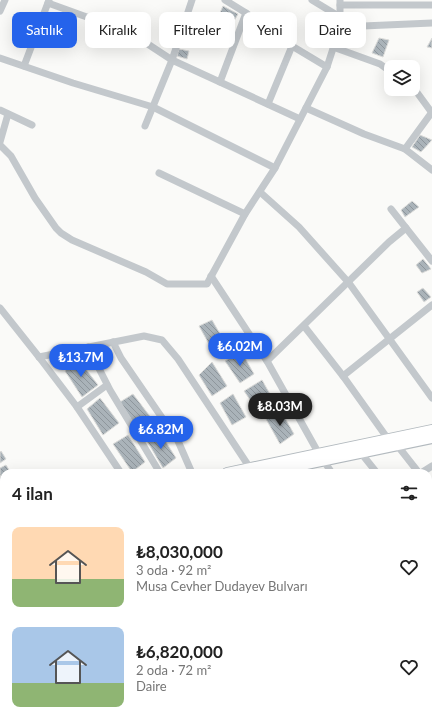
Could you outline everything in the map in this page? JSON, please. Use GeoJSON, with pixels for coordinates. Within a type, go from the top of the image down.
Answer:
{"type":"FeatureCollection","features":[{"type":"Feature","properties":{"kind":"main road"},"geometry":{"type":"LineString","coordinates":[[278,469],[388,439],[432,430]]}},
{"type":"Feature","properties":{"kind":"main road"},"geometry":{"type":"LineString","coordinates":[[246,469],[321,457],[361,453],[432,438]]}},
{"type":"Feature","properties":{"kind":"street"},"geometry":{"type":"LineString","coordinates":[[0,11],[5,0]]}},
{"type":"Feature","properties":{"kind":"street"},"geometry":{"type":"LineString","coordinates":[[145,126],[172,60],[192,0]]}},
{"type":"Feature","properties":{"kind":"street"},"geometry":{"type":"LineString","coordinates":[[225,0],[244,12]]}},
{"type":"Feature","properties":{"kind":"street"},"geometry":{"type":"LineString","coordinates":[[312,0],[332,12]]}},
{"type":"Feature","properties":{"kind":"street"},"geometry":{"type":"LineString","coordinates":[[24,66],[49,2],[131,33],[172,60],[300,119]]}},
{"type":"Feature","properties":{"kind":"street"},"geometry":{"type":"LineString","coordinates":[[340,3],[410,2],[432,5]]}},
{"type":"Feature","properties":{"kind":"street"},"geometry":{"type":"LineString","coordinates":[[220,82],[243,21]]}},
{"type":"Feature","properties":{"kind":"street"},"geometry":{"type":"LineString","coordinates":[[366,26],[432,23]]}},
{"type":"Feature","properties":{"kind":"street"},"geometry":{"type":"LineString","coordinates":[[268,104],[291,48]]}},
{"type":"Feature","properties":{"kind":"street"},"geometry":{"type":"LineString","coordinates":[[295,48],[327,67]]}},
{"type":"Feature","properties":{"kind":"street"},"geometry":{"type":"LineString","coordinates":[[8,114],[0,144],[11,156],[35,198],[61,233],[72,240],[146,272],[167,284],[207,284],[245,214],[275,168],[327,67],[333,48]]}},
{"type":"Feature","properties":{"kind":"street"},"geometry":{"type":"LineString","coordinates":[[336,48],[380,64],[384,67]]}},
{"type":"Feature","properties":{"kind":"street"},"geometry":{"type":"LineString","coordinates":[[0,58],[153,108],[275,168]]}},
{"type":"Feature","properties":{"kind":"street"},"geometry":{"type":"LineString","coordinates":[[405,149],[432,113],[420,96]]}},
{"type":"Feature","properties":{"kind":"street"},"geometry":{"type":"LineString","coordinates":[[306,108],[364,134],[405,149],[432,170]]}},
{"type":"Feature","properties":{"kind":"street"},"geometry":{"type":"LineString","coordinates":[[0,110],[32,125]]}},
{"type":"Feature","properties":{"kind":"street"},"geometry":{"type":"LineString","coordinates":[[159,173],[245,214]]}},
{"type":"Feature","properties":{"kind":"street"},"geometry":{"type":"LineString","coordinates":[[260,192],[299,227],[349,283],[432,398]]}},
{"type":"Feature","properties":{"kind":"street"},"geometry":{"type":"LineString","coordinates":[[391,208],[406,228],[429,252],[432,261]]}},
{"type":"Feature","properties":{"kind":"street"},"geometry":{"type":"LineString","coordinates":[[267,361],[349,283],[389,242],[406,228]]}},
{"type":"Feature","properties":{"kind":"street"},"geometry":{"type":"LineString","coordinates":[[211,276],[267,361],[329,469]]}},
{"type":"Feature","properties":{"kind":"street"},"geometry":{"type":"LineString","coordinates":[[343,376],[432,305]]}},
{"type":"Feature","properties":{"kind":"street"},"geometry":{"type":"LineString","coordinates":[[0,308],[77,407],[118,469]]}},
{"type":"Feature","properties":{"kind":"street"},"geometry":{"type":"LineString","coordinates":[[304,326],[343,376],[388,439]]}},
{"type":"Feature","properties":{"kind":"street"},"geometry":{"type":"LineString","coordinates":[[39,357],[144,336],[162,340],[178,359],[250,468]]}},
{"type":"Feature","properties":{"kind":"street"},"geometry":{"type":"LineString","coordinates":[[113,342],[121,358],[178,441],[190,469]]}},
{"type":"Feature","properties":{"kind":"street"},"geometry":{"type":"LineString","coordinates":[[88,347],[107,385],[158,469]]}},
{"type":"Feature","properties":{"kind":"street"},"geometry":{"type":"LineString","coordinates":[[77,407],[107,385]]}},
{"type":"Feature","properties":{"kind":"street"},"geometry":{"type":"LineString","coordinates":[[397,445],[417,469]]}},
{"type":"Feature","properties":{"kind":"street"},"geometry":{"type":"LineString","coordinates":[[361,453],[374,469]]}},
{"type":"Feature","properties":{"kind":"building"},"geometry":{"type":"Polygon","coordinates":[[[223,6],[234,12],[220,12],[223,6]]]}},
{"type":"Feature","properties":{"kind":"building"},"geometry":{"type":"Polygon","coordinates":[[[235,12],[238,14],[235,19],[235,12]]]}},
{"type":"Feature","properties":{"kind":"building"},"geometry":{"type":"Polygon","coordinates":[[[379,38],[389,40],[383,57],[372,53],[379,38]]]}},
{"type":"Feature","properties":{"kind":"building"},"geometry":{"type":"Polygon","coordinates":[[[432,38],[432,48],[427,47],[432,38]]]}},
{"type":"Feature","properties":{"kind":"building"},"geometry":{"type":"Polygon","coordinates":[[[179,49],[189,51],[187,59],[177,56],[179,49]]]}},
{"type":"Feature","properties":{"kind":"building"},"geometry":{"type":"Polygon","coordinates":[[[420,135],[432,140],[421,152],[412,147],[420,135]]]}},
{"type":"Feature","properties":{"kind":"building"},"geometry":{"type":"Polygon","coordinates":[[[412,201],[419,207],[405,217],[401,210],[412,201]]]}},
{"type":"Feature","properties":{"kind":"building"},"geometry":{"type":"Polygon","coordinates":[[[423,259],[431,269],[422,273],[416,265],[423,259]]]}},
{"type":"Feature","properties":{"kind":"building"},"geometry":{"type":"Polygon","coordinates":[[[423,288],[431,297],[424,302],[417,292],[423,288]]]}},
{"type":"Feature","properties":{"kind":"building"},"geometry":{"type":"Polygon","coordinates":[[[212,320],[227,346],[214,353],[199,326],[212,320]]]}},
{"type":"Feature","properties":{"kind":"building"},"geometry":{"type":"Polygon","coordinates":[[[241,351],[254,374],[240,383],[225,361],[241,351]]]}},
{"type":"Feature","properties":{"kind":"building"},"geometry":{"type":"Polygon","coordinates":[[[78,359],[98,385],[82,397],[65,371],[78,359]]]}},
{"type":"Feature","properties":{"kind":"building"},"geometry":{"type":"Polygon","coordinates":[[[212,362],[227,386],[212,396],[199,375],[212,362]]]}},
{"type":"Feature","properties":{"kind":"building"},"geometry":{"type":"Polygon","coordinates":[[[262,380],[275,403],[259,413],[244,391],[262,380]]]}},
{"type":"Feature","properties":{"kind":"building"},"geometry":{"type":"Polygon","coordinates":[[[133,394],[152,419],[138,430],[120,402],[133,394]]]}},
{"type":"Feature","properties":{"kind":"building"},"geometry":{"type":"Polygon","coordinates":[[[233,394],[246,417],[232,425],[220,403],[233,394]]]}},
{"type":"Feature","properties":{"kind":"building"},"geometry":{"type":"Polygon","coordinates":[[[100,398],[119,423],[103,435],[87,409],[100,398]]]}},
{"type":"Feature","properties":{"kind":"building"},"geometry":{"type":"Polygon","coordinates":[[[281,411],[294,434],[280,444],[266,419],[281,411]]]}},
{"type":"Feature","properties":{"kind":"building"},"geometry":{"type":"Polygon","coordinates":[[[159,431],[176,458],[163,468],[147,441],[159,431]]]}},
{"type":"Feature","properties":{"kind":"building"},"geometry":{"type":"Polygon","coordinates":[[[128,435],[145,462],[136,469],[130,469],[113,444],[128,435]]]}},
{"type":"Feature","properties":{"kind":"building"},"geometry":{"type":"Polygon","coordinates":[[[1,451],[6,459],[0,463],[0,452],[1,451]]]}},
{"type":"Feature","properties":{"kind":"building"},"geometry":{"type":"Polygon","coordinates":[[[6,465],[8,469],[0,469],[6,465]]]}}]}
